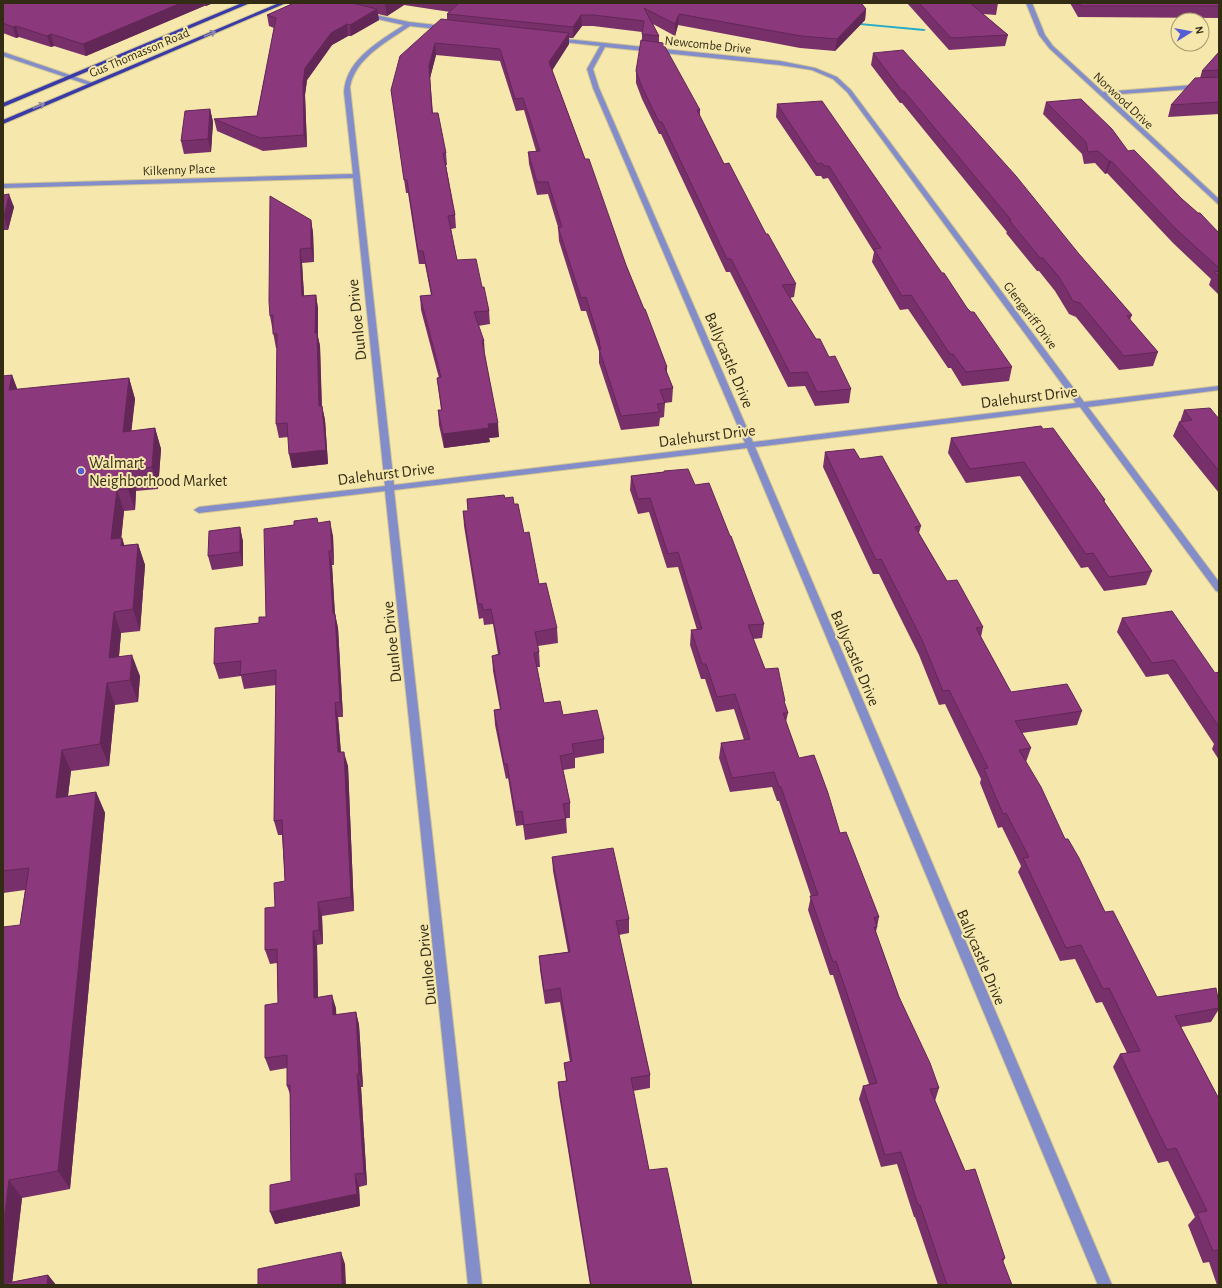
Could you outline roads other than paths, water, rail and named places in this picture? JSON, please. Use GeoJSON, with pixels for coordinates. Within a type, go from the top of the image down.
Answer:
{"type":"FeatureCollection","features":[{"type":"Feature","properties":{"kind":"main road","name":"Gus Thomasson Road"},"geometry":{"type":"LineString","coordinates":[[3,105],[247,3]]}},
{"type":"Feature","properties":{"kind":"main road","name":"Gus Thomasson Road"},"geometry":{"type":"LineString","coordinates":[[3,122],[283,3]]}},
{"type":"Feature","properties":{"kind":"street","name":"Norwood Drive"},"geometry":{"type":"LineString","coordinates":[[1029,3],[1045,40],[1219,203]]}},
{"type":"Feature","properties":{"kind":"street"},"geometry":{"type":"LineString","coordinates":[[362,14],[409,24],[454,29]]}},
{"type":"Feature","properties":{"kind":"street","name":"Dunloe Drive"},"geometry":{"type":"LineString","coordinates":[[409,24],[364,59],[349,78],[347,92],[475,1285]]}},
{"type":"Feature","properties":{"kind":"street","name":"Newcombe Drive"},"geometry":{"type":"LineString","coordinates":[[548,39],[780,63],[813,69]]}},
{"type":"Feature","properties":{"kind":"street","name":"Ballycastle Drive"},"geometry":{"type":"LineString","coordinates":[[603,45],[590,69],[596,88],[750,445],[1105,1285]]}},
{"type":"Feature","properties":{"kind":"street"},"geometry":{"type":"LineString","coordinates":[[3,54],[91,84]]}},
{"type":"Feature","properties":{"kind":"street","name":"Glengariff Drive"},"geometry":{"type":"LineString","coordinates":[[813,69],[835,78],[849,91],[1219,589]]}},
{"type":"Feature","properties":{"kind":"street"},"geometry":{"type":"LineString","coordinates":[[1102,94],[1219,85]]}},
{"type":"Feature","properties":{"kind":"street","name":"Kilkenny Place"},"geometry":{"type":"LineString","coordinates":[[3,186],[355,176]]}},
{"type":"Feature","properties":{"kind":"street","name":"Dalehurst Drive"},"geometry":{"type":"LineString","coordinates":[[199,510],[1219,388]]}},
{"type":"Feature","properties":{"kind":"waterway"},"geometry":{"type":"LineString","coordinates":[[850,23],[924,30]]}},
{"type":"Feature","properties":{"kind":"place","name":"Walmart Neighborhood Market"},"geometry":{"type":"Point","coordinates":[81,471]}}]}
